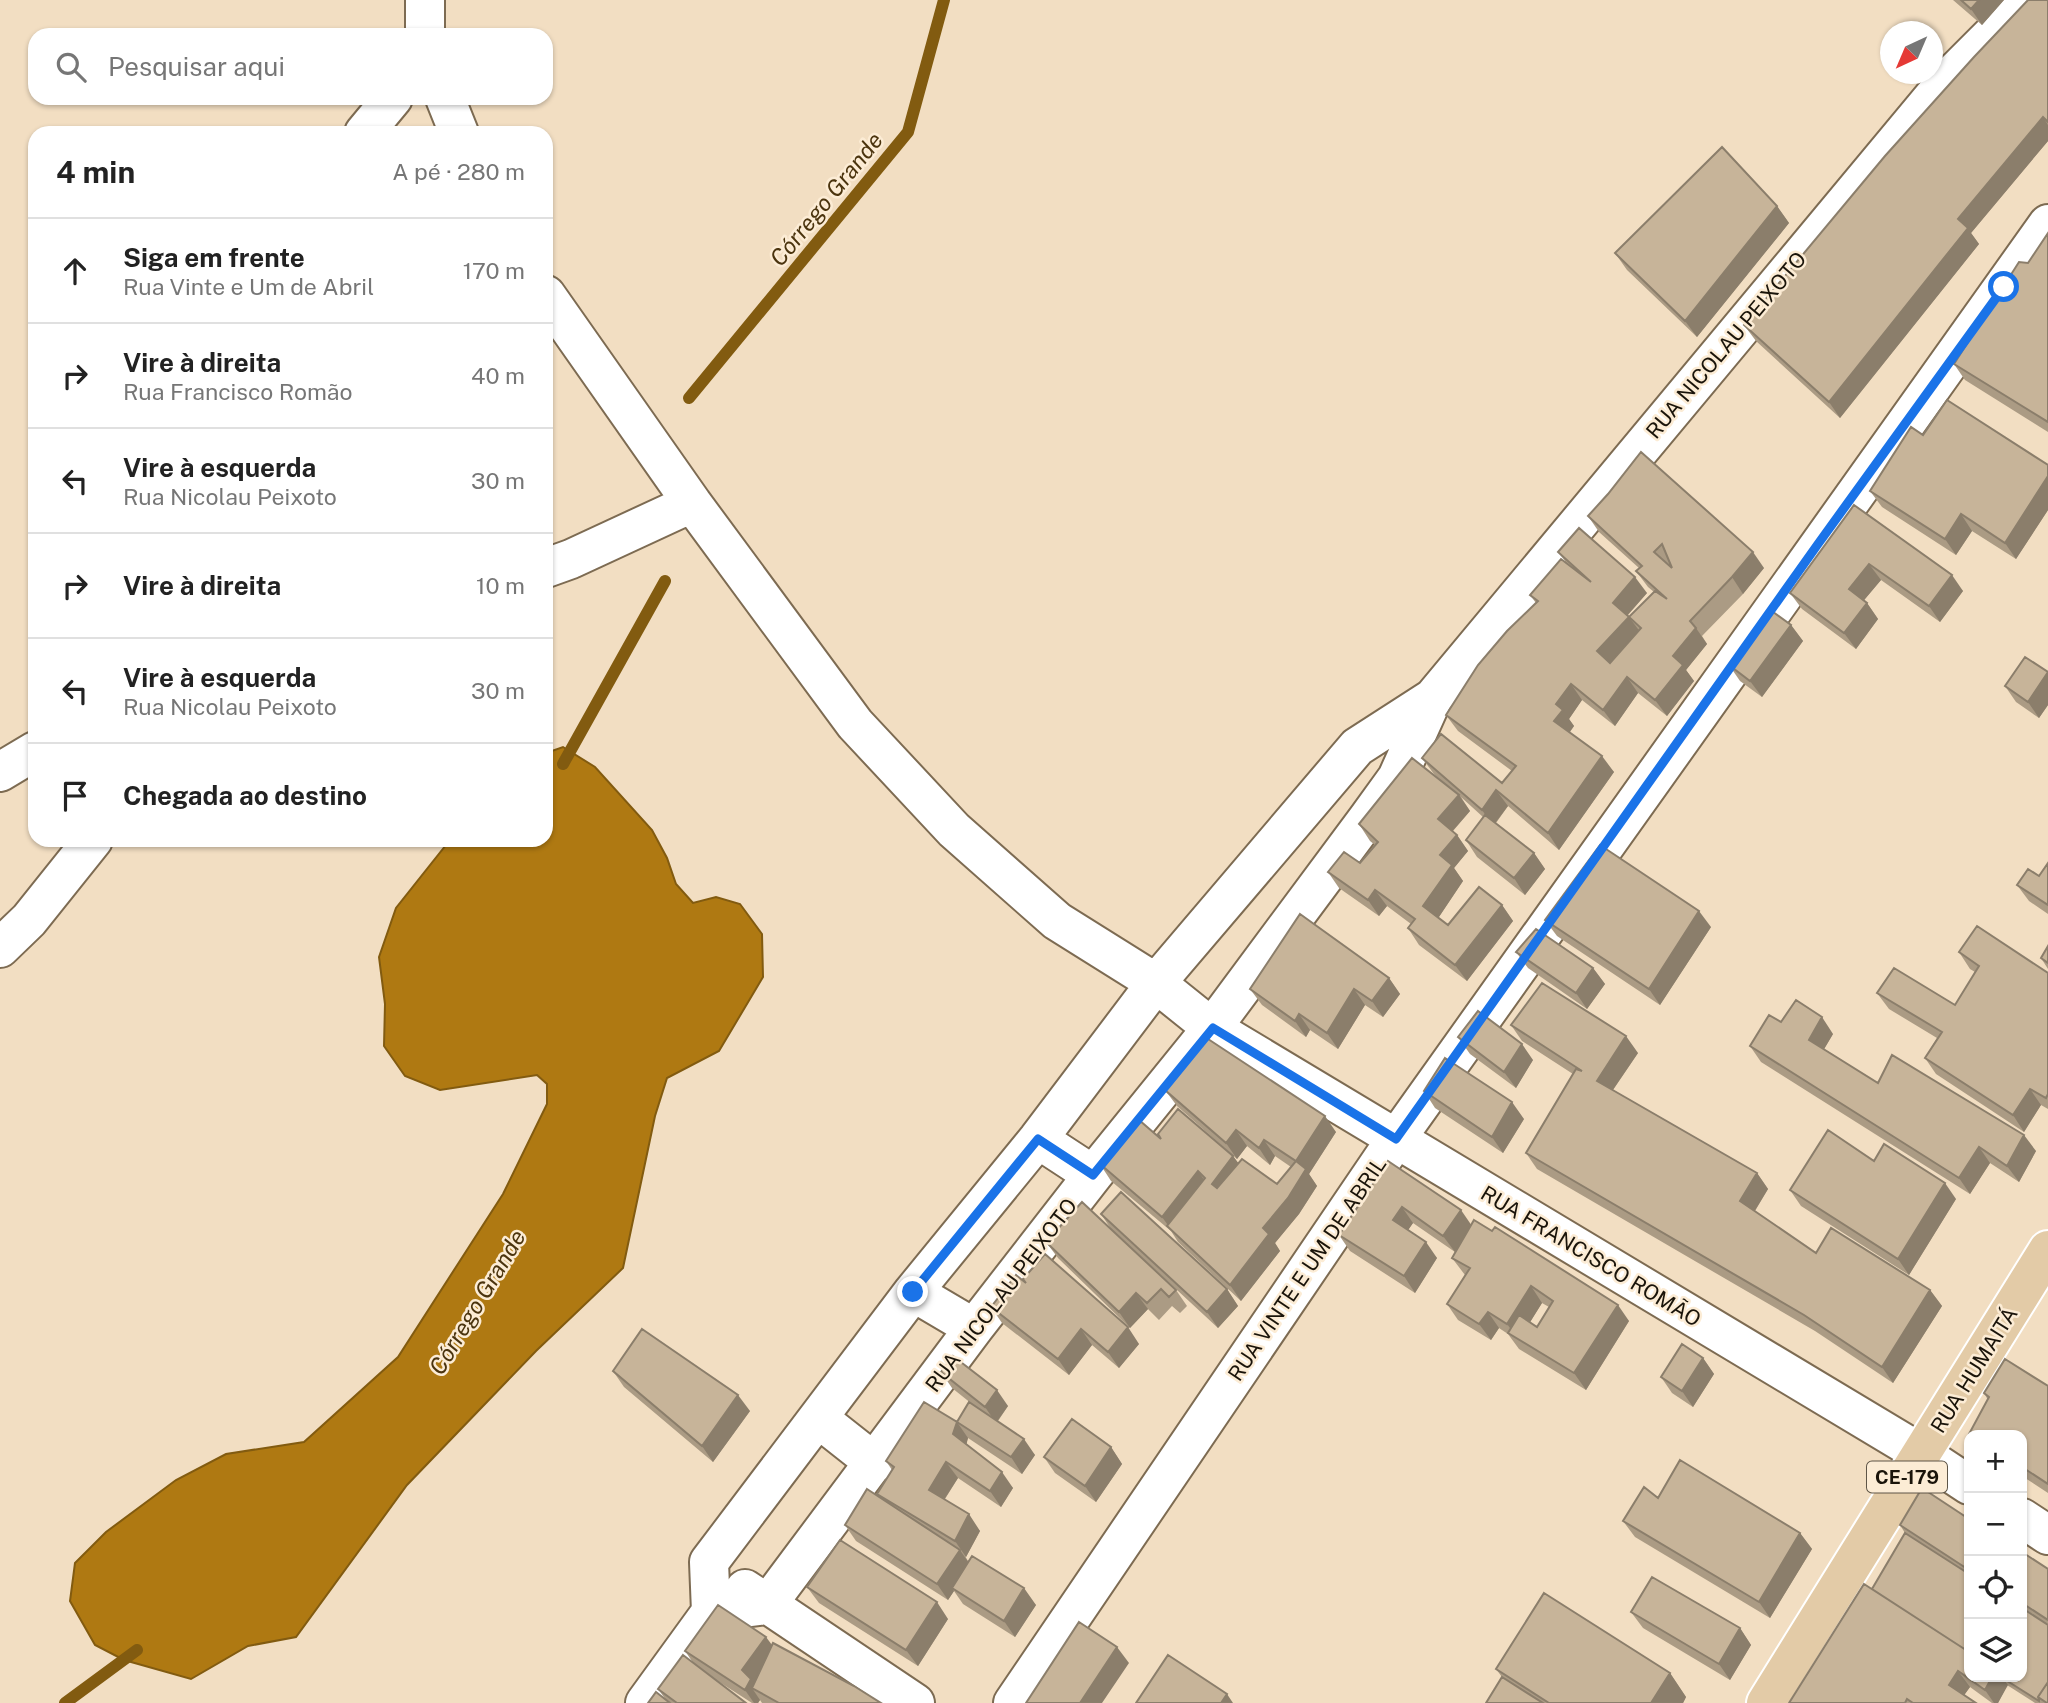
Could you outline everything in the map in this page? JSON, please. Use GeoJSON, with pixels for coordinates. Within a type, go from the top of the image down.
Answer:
{"type":"FeatureCollection","features":[{"type":"Feature","properties":{"kind":"main road","name":"RUA HUMAITÁ"},"geometry":{"type":"LineString","coordinates":[[1766,1703],[2048,1250]]}},
{"type":"Feature","properties":{"kind":"street"},"geometry":{"type":"LineString","coordinates":[[425,0],[425,28]]}},
{"type":"Feature","properties":{"kind":"street","name":"RUA NICOLAU PEIXOTO"},"geometry":{"type":"LineString","coordinates":[[767,1605],[974,1328],[1093,1175],[1213,1028],[1397,778],[1433,698],[1950,77],[2027,0]]}},
{"type":"Feature","properties":{"kind":"street"},"geometry":{"type":"LineString","coordinates":[[370,126],[387,105]]}},
{"type":"Feature","properties":{"kind":"street"},"geometry":{"type":"LineString","coordinates":[[448,105],[456,126]]}},
{"type":"Feature","properties":{"kind":"street","name":"RUA VINTE E UM DE ABRIL"},"geometry":{"type":"LineString","coordinates":[[1013,1703],[1396,1139],[2048,224]]}},
{"type":"Feature","properties":{"kind":"street","name":"RUA FRANCISCO ROMÃO"},"geometry":{"type":"LineString","coordinates":[[553,306],[692,503],[855,724],[954,830],[1057,920],[1156,982],[1213,1028],[1964,1482]]}},
{"type":"Feature","properties":{"kind":"street"},"geometry":{"type":"LineString","coordinates":[[553,565],[692,503]]}},
{"type":"Feature","properties":{"kind":"street","name":"RUA NICOLAU PEIXOTO"},"geometry":{"type":"LineString","coordinates":[[709,1562],[913,1292],[1038,1139],[1156,982],[1357,747],[1433,698]]}},
{"type":"Feature","properties":{"kind":"street"},"geometry":{"type":"LineString","coordinates":[[0,772],[28,755]]}},
{"type":"Feature","properties":{"kind":"street"},"geometry":{"type":"LineString","coordinates":[[0,948],[29,920],[87,847]]}},
{"type":"Feature","properties":{"kind":"street"},"geometry":{"type":"LineString","coordinates":[[1038,1139],[1093,1175]]}},
{"type":"Feature","properties":{"kind":"street"},"geometry":{"type":"LineString","coordinates":[[913,1292],[974,1328]]}},
{"type":"Feature","properties":{"kind":"street"},"geometry":{"type":"LineString","coordinates":[[818,1418],[875,1463]]}},
{"type":"Feature","properties":{"kind":"street"},"geometry":{"type":"LineString","coordinates":[[2027,1521],[2048,1535]]}},
{"type":"Feature","properties":{"kind":"street"},"geometry":{"type":"LineString","coordinates":[[709,1562],[767,1605],[915,1703]]}},
{"type":"Feature","properties":{"kind":"street"},"geometry":{"type":"LineString","coordinates":[[645,1703],[711,1612],[709,1562]]}},
{"type":"Feature","properties":{"kind":"street"},"geometry":{"type":"LineString","coordinates":[[711,1612],[767,1605]]}},
{"type":"Feature","properties":{"kind":"water"},"geometry":{"type":"Polygon","coordinates":[[[563,747],[595,767],[652,830],[667,858],[676,884],[693,903],[716,897],[740,904],[762,934],[763,977],[719,1051],[667,1078],[655,1116],[623,1268],[536,1351],[407,1485],[296,1637],[248,1646],[191,1679],[124,1660],[95,1645],[70,1601],[75,1563],[106,1532],[176,1480],[226,1454],[304,1442],[398,1357],[503,1194],[547,1104],[547,1084],[537,1075],[440,1090],[405,1076],[384,1046],[385,1004],[379,957],[396,908],[444,847],[553,847],[553,751],[563,747]]]}},
{"type":"Feature","properties":{"kind":"building"},"geometry":{"type":"Polygon","coordinates":[[[1961,0],[1979,0],[1971,9],[1961,0]]]}},
{"type":"Feature","properties":{"kind":"building"},"geometry":{"type":"Polygon","coordinates":[[[2028,0],[2048,0],[2048,122],[2043,117],[1958,219],[1968,228],[1829,402],[1744,325],[1885,156],[2028,0]]]}},
{"type":"Feature","properties":{"kind":"building"},"geometry":{"type":"Polygon","coordinates":[[[1722,147],[1777,206],[1685,321],[1615,253],[1722,147]]]}},
{"type":"Feature","properties":{"kind":"building"},"geometry":{"type":"Polygon","coordinates":[[[2048,233],[2048,422],[1954,364],[2019,262],[2028,263],[2048,233]]]}},
{"type":"Feature","properties":{"kind":"building"},"geometry":{"type":"Polygon","coordinates":[[[1947,400],[2048,465],[2048,476],[2005,543],[1961,514],[1945,539],[1870,491],[1911,427],[1923,435],[1947,400]]]}},
{"type":"Feature","properties":{"kind":"building"},"geometry":{"type":"Polygon","coordinates":[[[1641,452],[1753,552],[1690,621],[1696,628],[1673,656],[1683,665],[1655,700],[1627,677],[1603,710],[1571,684],[1556,704],[1563,710],[1554,721],[1602,756],[1548,833],[1496,790],[1482,810],[1422,758],[1441,734],[1502,783],[1516,766],[1446,715],[1478,665],[1538,601],[1530,595],[1561,559],[1591,582],[1558,552],[1579,528],[1635,577],[1613,603],[1629,617],[1655,591],[1667,599],[1636,571],[1642,566],[1588,516],[1641,452]],[[1662,544],[1654,552],[1672,568],[1662,544]],[[1629,617],[1597,651],[1610,663],[1641,628],[1629,617]]]}},
{"type":"Feature","properties":{"kind":"building"},"geometry":{"type":"Polygon","coordinates":[[[1854,505],[1952,575],[1929,606],[1869,564],[1849,589],[1867,603],[1844,633],[1790,593],[1854,505]]]}},
{"type":"Feature","properties":{"kind":"building"},"geometry":{"type":"Polygon","coordinates":[[[1769,609],[1791,625],[1750,681],[1729,665],[1769,609]]]}},
{"type":"Feature","properties":{"kind":"building"},"geometry":{"type":"Polygon","coordinates":[[[2025,657],[2048,672],[2028,702],[2005,686],[2025,657]]]}},
{"type":"Feature","properties":{"kind":"building"},"geometry":{"type":"Polygon","coordinates":[[[1412,758],[1459,795],[1438,819],[1457,835],[1440,855],[1452,865],[1423,906],[1448,925],[1479,887],[1502,905],[1455,965],[1408,928],[1415,919],[1375,890],[1368,900],[1328,872],[1344,852],[1360,863],[1378,842],[1359,824],[1412,758]]]}},
{"type":"Feature","properties":{"kind":"building"},"geometry":{"type":"Polygon","coordinates":[[[1485,815],[1534,853],[1514,878],[1466,840],[1485,815]]]}},
{"type":"Feature","properties":{"kind":"building"},"geometry":{"type":"Polygon","coordinates":[[[1600,845],[1699,911],[1649,989],[1545,920],[1600,845]]]}},
{"type":"Feature","properties":{"kind":"building"},"geometry":{"type":"Polygon","coordinates":[[[2048,863],[2048,905],[2017,885],[2028,869],[2039,876],[2048,863]]]}},
{"type":"Feature","properties":{"kind":"building"},"geometry":{"type":"Polygon","coordinates":[[[1300,914],[1389,978],[1372,1001],[1354,989],[1327,1033],[1299,1014],[1295,1021],[1250,989],[1300,914]]]}},
{"type":"Feature","properties":{"kind":"building"},"geometry":{"type":"Polygon","coordinates":[[[1977,926],[2048,973],[2048,1094],[2046,1098],[2030,1089],[2013,1115],[1925,1058],[1942,1032],[1877,993],[1894,968],[1955,1005],[1979,966],[1959,952],[1977,926]]]}},
{"type":"Feature","properties":{"kind":"building"},"geometry":{"type":"Polygon","coordinates":[[[1536,929],[1593,968],[1576,993],[1516,952],[1536,929]]]}},
{"type":"Feature","properties":{"kind":"building"},"geometry":{"type":"Polygon","coordinates":[[[2048,946],[2048,963],[2041,958],[2048,946]]]}},
{"type":"Feature","properties":{"kind":"building"},"geometry":{"type":"Polygon","coordinates":[[[1542,983],[1626,1036],[1597,1081],[1757,1173],[1740,1201],[1816,1253],[1831,1228],[1930,1290],[1882,1367],[1804,1315],[1526,1153],[1576,1069],[1582,1071],[1511,1025],[1542,983]]]}},
{"type":"Feature","properties":{"kind":"building"},"geometry":{"type":"Polygon","coordinates":[[[1796,1000],[1822,1017],[1809,1040],[1878,1083],[1892,1055],[2024,1135],[2007,1166],[1979,1147],[1959,1178],[1750,1046],[1769,1015],[1781,1022],[1796,1000]]]}},
{"type":"Feature","properties":{"kind":"building"},"geometry":{"type":"Polygon","coordinates":[[[1478,1011],[1522,1044],[1504,1072],[1458,1037],[1478,1011]]]}},
{"type":"Feature","properties":{"kind":"building"},"geometry":{"type":"Polygon","coordinates":[[[1205,1037],[1325,1116],[1296,1161],[1264,1140],[1259,1148],[1236,1130],[1226,1143],[1165,1090],[1205,1037]]]}},
{"type":"Feature","properties":{"kind":"building"},"geometry":{"type":"Polygon","coordinates":[[[1445,1058],[1512,1102],[1492,1137],[1424,1091],[1445,1058]]]}},
{"type":"Feature","properties":{"kind":"building"},"geometry":{"type":"Polygon","coordinates":[[[1178,1109],[1233,1156],[1212,1184],[1217,1188],[1242,1159],[1277,1184],[1296,1161],[1306,1169],[1288,1198],[1263,1228],[1269,1234],[1230,1285],[1167,1226],[1205,1178],[1198,1171],[1162,1217],[1100,1164],[1139,1120],[1161,1139],[1158,1134],[1178,1109]]]}},
{"type":"Feature","properties":{"kind":"building"},"geometry":{"type":"Polygon","coordinates":[[[1828,1130],[1874,1161],[1884,1144],[1945,1183],[1898,1259],[1790,1190],[1828,1130]]]}},
{"type":"Feature","properties":{"kind":"building"},"geometry":{"type":"Polygon","coordinates":[[[1388,1161],[1461,1210],[1443,1236],[1402,1207],[1393,1220],[1426,1242],[1404,1276],[1339,1235],[1388,1161]]]}},
{"type":"Feature","properties":{"kind":"building"},"geometry":{"type":"Polygon","coordinates":[[[1121,1192],[1227,1289],[1207,1312],[1101,1214],[1121,1192]]]}},
{"type":"Feature","properties":{"kind":"building"},"geometry":{"type":"Polygon","coordinates":[[[1082,1202],[1176,1290],[1169,1297],[1161,1289],[1147,1303],[1136,1293],[1119,1312],[1046,1242],[1082,1202]]]}},
{"type":"Feature","properties":{"kind":"building"},"geometry":{"type":"Polygon","coordinates":[[[1474,1220],[1492,1231],[1495,1227],[1618,1305],[1574,1373],[1508,1333],[1519,1315],[1537,1327],[1553,1301],[1531,1286],[1507,1324],[1488,1312],[1479,1324],[1447,1304],[1470,1268],[1452,1258],[1474,1220]]]}},
{"type":"Feature","properties":{"kind":"building"},"geometry":{"type":"Polygon","coordinates":[[[1045,1254],[1128,1327],[1108,1352],[1081,1329],[1058,1359],[991,1307],[1016,1275],[1026,1283],[1023,1279],[1045,1254]]]}},
{"type":"Feature","properties":{"kind":"building"},"geometry":{"type":"Polygon","coordinates":[[[642,1329],[738,1395],[702,1446],[613,1371],[642,1329]]]}},
{"type":"Feature","properties":{"kind":"building"},"geometry":{"type":"Polygon","coordinates":[[[1682,1344],[1703,1358],[1682,1391],[1661,1377],[1682,1344]]]}},
{"type":"Feature","properties":{"kind":"building"},"geometry":{"type":"Polygon","coordinates":[[[953,1356],[997,1390],[985,1407],[941,1372],[953,1356]]]}},
{"type":"Feature","properties":{"kind":"building"},"geometry":{"type":"Polygon","coordinates":[[[2005,1359],[2048,1386],[2048,1484],[2027,1470],[2027,1430],[1971,1430],[1989,1397],[1984,1393],[2005,1359]]]}},
{"type":"Feature","properties":{"kind":"building"},"geometry":{"type":"Polygon","coordinates":[[[924,1402],[957,1422],[953,1434],[1002,1472],[990,1491],[946,1462],[929,1490],[969,1514],[955,1541],[877,1494],[894,1467],[886,1461],[924,1402]]]}},
{"type":"Feature","properties":{"kind":"building"},"geometry":{"type":"Polygon","coordinates":[[[969,1402],[1024,1439],[1011,1457],[957,1422],[969,1402]]]}},
{"type":"Feature","properties":{"kind":"building"},"geometry":{"type":"Polygon","coordinates":[[[1072,1419],[1111,1447],[1085,1486],[1044,1457],[1072,1419]]]}},
{"type":"Feature","properties":{"kind":"building"},"geometry":{"type":"Polygon","coordinates":[[[1680,1460],[1800,1533],[1759,1602],[1623,1521],[1644,1487],[1658,1498],[1680,1460]]]}},
{"type":"Feature","properties":{"kind":"building"},"geometry":{"type":"Polygon","coordinates":[[[1922,1488],[1964,1516],[1964,1567],[1900,1525],[1922,1488]]]}},
{"type":"Feature","properties":{"kind":"building"},"geometry":{"type":"Polygon","coordinates":[[[867,1489],[960,1550],[937,1584],[845,1525],[867,1489]]]}},
{"type":"Feature","properties":{"kind":"building"},"geometry":{"type":"Polygon","coordinates":[[[1905,1533],[1964,1571],[1964,1649],[1872,1589],[1905,1533]]]}},
{"type":"Feature","properties":{"kind":"building"},"geometry":{"type":"Polygon","coordinates":[[[840,1540],[937,1602],[906,1650],[807,1587],[840,1540]]]}},
{"type":"Feature","properties":{"kind":"building"},"geometry":{"type":"Polygon","coordinates":[[[2027,1555],[2048,1569],[2048,1620],[2027,1606],[2027,1555]]]}},
{"type":"Feature","properties":{"kind":"building"},"geometry":{"type":"Polygon","coordinates":[[[972,1556],[1024,1588],[1004,1621],[952,1588],[972,1556]]]}},
{"type":"Feature","properties":{"kind":"building"},"geometry":{"type":"Polygon","coordinates":[[[1652,1577],[1740,1628],[1719,1664],[1631,1612],[1652,1577]]]}},
{"type":"Feature","properties":{"kind":"building"},"geometry":{"type":"Polygon","coordinates":[[[1864,1584],[1964,1649],[1964,1675],[1958,1671],[1949,1685],[1976,1703],[1913,1703],[1907,1699],[1905,1703],[1789,1703],[1864,1584]]]}},
{"type":"Feature","properties":{"kind":"building"},"geometry":{"type":"Polygon","coordinates":[[[1544,1593],[1670,1673],[1651,1703],[1549,1703],[1496,1669],[1544,1593]]]}},
{"type":"Feature","properties":{"kind":"building"},"geometry":{"type":"Polygon","coordinates":[[[718,1605],[766,1637],[742,1670],[751,1679],[745,1690],[685,1651],[718,1605]]]}},
{"type":"Feature","properties":{"kind":"building"},"geometry":{"type":"Polygon","coordinates":[[[2027,1611],[2048,1625],[2048,1682],[2038,1697],[2039,1701],[2009,1682],[2027,1682],[2027,1611]]]}},
{"type":"Feature","properties":{"kind":"building"},"geometry":{"type":"Polygon","coordinates":[[[1079,1622],[1117,1647],[1080,1703],[1026,1703],[1079,1622]]]}},
{"type":"Feature","properties":{"kind":"building"},"geometry":{"type":"Polygon","coordinates":[[[773,1643],[881,1703],[779,1703],[752,1688],[773,1643]]]}},
{"type":"Feature","properties":{"kind":"building"},"geometry":{"type":"Polygon","coordinates":[[[683,1655],[746,1703],[677,1703],[658,1689],[683,1655]]]}},
{"type":"Feature","properties":{"kind":"building"},"geometry":{"type":"Polygon","coordinates":[[[1168,1655],[1227,1694],[1221,1703],[1136,1703],[1168,1655]]]}},
{"type":"Feature","properties":{"kind":"building"},"geometry":{"type":"Polygon","coordinates":[[[1502,1677],[1543,1703],[1486,1703],[1502,1677]]]}},
{"type":"Feature","properties":{"kind":"building"},"geometry":{"type":"Polygon","coordinates":[[[1974,1682],[1989,1682],[1985,1690],[1974,1682]]]}},
{"type":"Feature","properties":{"kind":"building"},"geometry":{"type":"Polygon","coordinates":[[[2048,1682],[2048,1703],[2047,1703],[2038,1697],[2048,1682]]]}},
{"type":"Feature","properties":{"kind":"building"},"geometry":{"type":"Polygon","coordinates":[[[656,1692],[670,1703],[648,1703],[656,1692]]]}},
{"type":"Feature","properties":{"kind":"waterway","name":"Córrego Grande"},"geometry":{"type":"LineString","coordinates":[[689,398],[908,132],[944,0]]}},
{"type":"Feature","properties":{"kind":"waterway","name":"Córrego Grande"},"geometry":{"type":"LineString","coordinates":[[563,764],[665,581]]}},
{"type":"Feature","properties":{"kind":"waterway","name":"Córrego Grande"},"geometry":{"type":"LineString","coordinates":[[65,1703],[137,1650]]}},
{"type":"Feature","properties":{"kind":"route"},"geometry":{"type":"LineString","coordinates":[[913,1292],[1038,1139],[1093,1175],[1213,1028],[1396,1139],[1818,544],[2004,287]]}}]}
